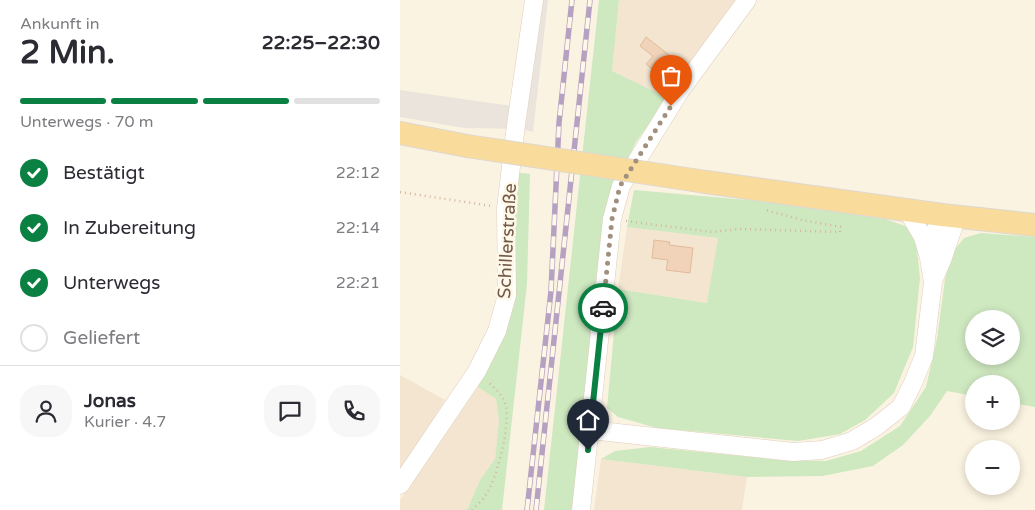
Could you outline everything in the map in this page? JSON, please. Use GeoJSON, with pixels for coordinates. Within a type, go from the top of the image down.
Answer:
{"type":"FeatureCollection","features":[{"type":"Feature","properties":{"kind":"main road"},"geometry":{"type":"LineString","coordinates":[[400,134],[706,182],[907,210],[1035,225]]}},
{"type":"Feature","properties":{"kind":"street","name":"Schillerstraße"},"geometry":{"type":"LineString","coordinates":[[400,485],[477,371],[497,331],[507,296],[506,208],[534,0]]}},
{"type":"Feature","properties":{"kind":"street"},"geometry":{"type":"LineString","coordinates":[[581,510],[612,219],[620,186],[680,91],[747,0]]}},
{"type":"Feature","properties":{"kind":"street"},"geometry":{"type":"LineString","coordinates":[[907,210],[923,237],[933,282]]}},
{"type":"Feature","properties":{"kind":"street"},"geometry":{"type":"LineString","coordinates":[[929,258],[931,241],[949,215]]}},
{"type":"Feature","properties":{"kind":"street"},"geometry":{"type":"LineString","coordinates":[[590,430],[793,452],[822,450],[852,441],[877,426],[901,407],[924,356],[933,282],[942,260],[949,215]]}},
{"type":"Feature","properties":{"kind":"path"},"geometry":{"type":"LineString","coordinates":[[400,192],[506,208]]}},
{"type":"Feature","properties":{"kind":"path"},"geometry":{"type":"LineString","coordinates":[[612,219],[712,232],[741,229],[840,232],[841,227],[802,220],[758,207]]}},
{"type":"Feature","properties":{"kind":"path"},"geometry":{"type":"LineString","coordinates":[[472,510],[486,496],[496,472],[505,435],[506,407],[499,392],[477,371]]}},
{"type":"Feature","properties":{"kind":"shaded area"},"geometry":{"type":"Polygon","coordinates":[[[526,0],[548,0],[533,132],[522,129],[464,128],[400,117],[400,90],[512,106],[526,0]]]}},
{"type":"Feature","properties":{"kind":"shaded area"},"geometry":{"type":"Polygon","coordinates":[[[619,0],[740,0],[668,98],[612,71],[619,0]]]}},
{"type":"Feature","properties":{"kind":"shaded area"},"geometry":{"type":"Polygon","coordinates":[[[627,227],[718,238],[708,303],[618,289],[627,227]]]}},
{"type":"Feature","properties":{"kind":"shaded area"},"geometry":{"type":"Polygon","coordinates":[[[400,375],[445,400],[400,473],[400,375]]]}},
{"type":"Feature","properties":{"kind":"shaded area"},"geometry":{"type":"Polygon","coordinates":[[[478,387],[496,399],[499,421],[495,460],[480,480],[467,510],[400,510],[400,500],[478,387]]]}},
{"type":"Feature","properties":{"kind":"shaded area"},"geometry":{"type":"Polygon","coordinates":[[[601,459],[747,477],[742,510],[594,510],[601,459]]]}},
{"type":"Feature","properties":{"kind":"green space"},"geometry":{"type":"Polygon","coordinates":[[[599,0],[619,0],[612,71],[668,98],[636,142],[613,190],[584,404],[572,510],[544,510],[599,0]]]}},
{"type":"Feature","properties":{"kind":"green space"},"geometry":{"type":"Polygon","coordinates":[[[515,172],[530,174],[527,284],[502,510],[467,510],[480,480],[495,459],[499,421],[496,399],[478,387],[512,308],[515,172]]]}},
{"type":"Feature","properties":{"kind":"green space"},"geometry":{"type":"Polygon","coordinates":[[[634,190],[759,201],[885,219],[908,227],[916,240],[920,278],[913,347],[894,393],[865,420],[840,434],[798,441],[657,428],[618,417],[607,408],[618,289],[707,303],[718,238],[627,227],[634,190]]]}},
{"type":"Feature","properties":{"kind":"green space"},"geometry":{"type":"Polygon","coordinates":[[[981,233],[1035,237],[1035,407],[1020,404],[1020,375],[965,375],[965,394],[947,391],[930,416],[903,445],[873,466],[822,476],[747,477],[601,459],[615,451],[650,447],[782,460],[826,461],[861,451],[900,426],[926,387],[937,339],[945,279],[952,253],[964,238],[981,233]]]}},
{"type":"Feature","properties":{"kind":"building"},"geometry":{"type":"Polygon","coordinates":[[[646,37],[673,58],[660,75],[646,64],[653,56],[640,46],[646,37]]]}},
{"type":"Feature","properties":{"kind":"building"},"geometry":{"type":"Polygon","coordinates":[[[654,240],[670,242],[669,245],[693,248],[690,273],[666,270],[668,260],[652,258],[654,240]]]}},
{"type":"Feature","properties":{"kind":"railway"},"geometry":{"type":"LineString","coordinates":[[527,510],[551,291],[559,123],[572,0]]}},
{"type":"Feature","properties":{"kind":"railway"},"geometry":{"type":"LineString","coordinates":[[536,510],[590,0]]}},
{"type":"Feature","properties":{"kind":"way so far"},"geometry":{"type":"LineString","coordinates":[[603,308],[612,219],[620,186],[671,106]]}},
{"type":"Feature","properties":{"kind":"route"},"geometry":{"type":"LineString","coordinates":[[588,450],[603,308]]}}]}
